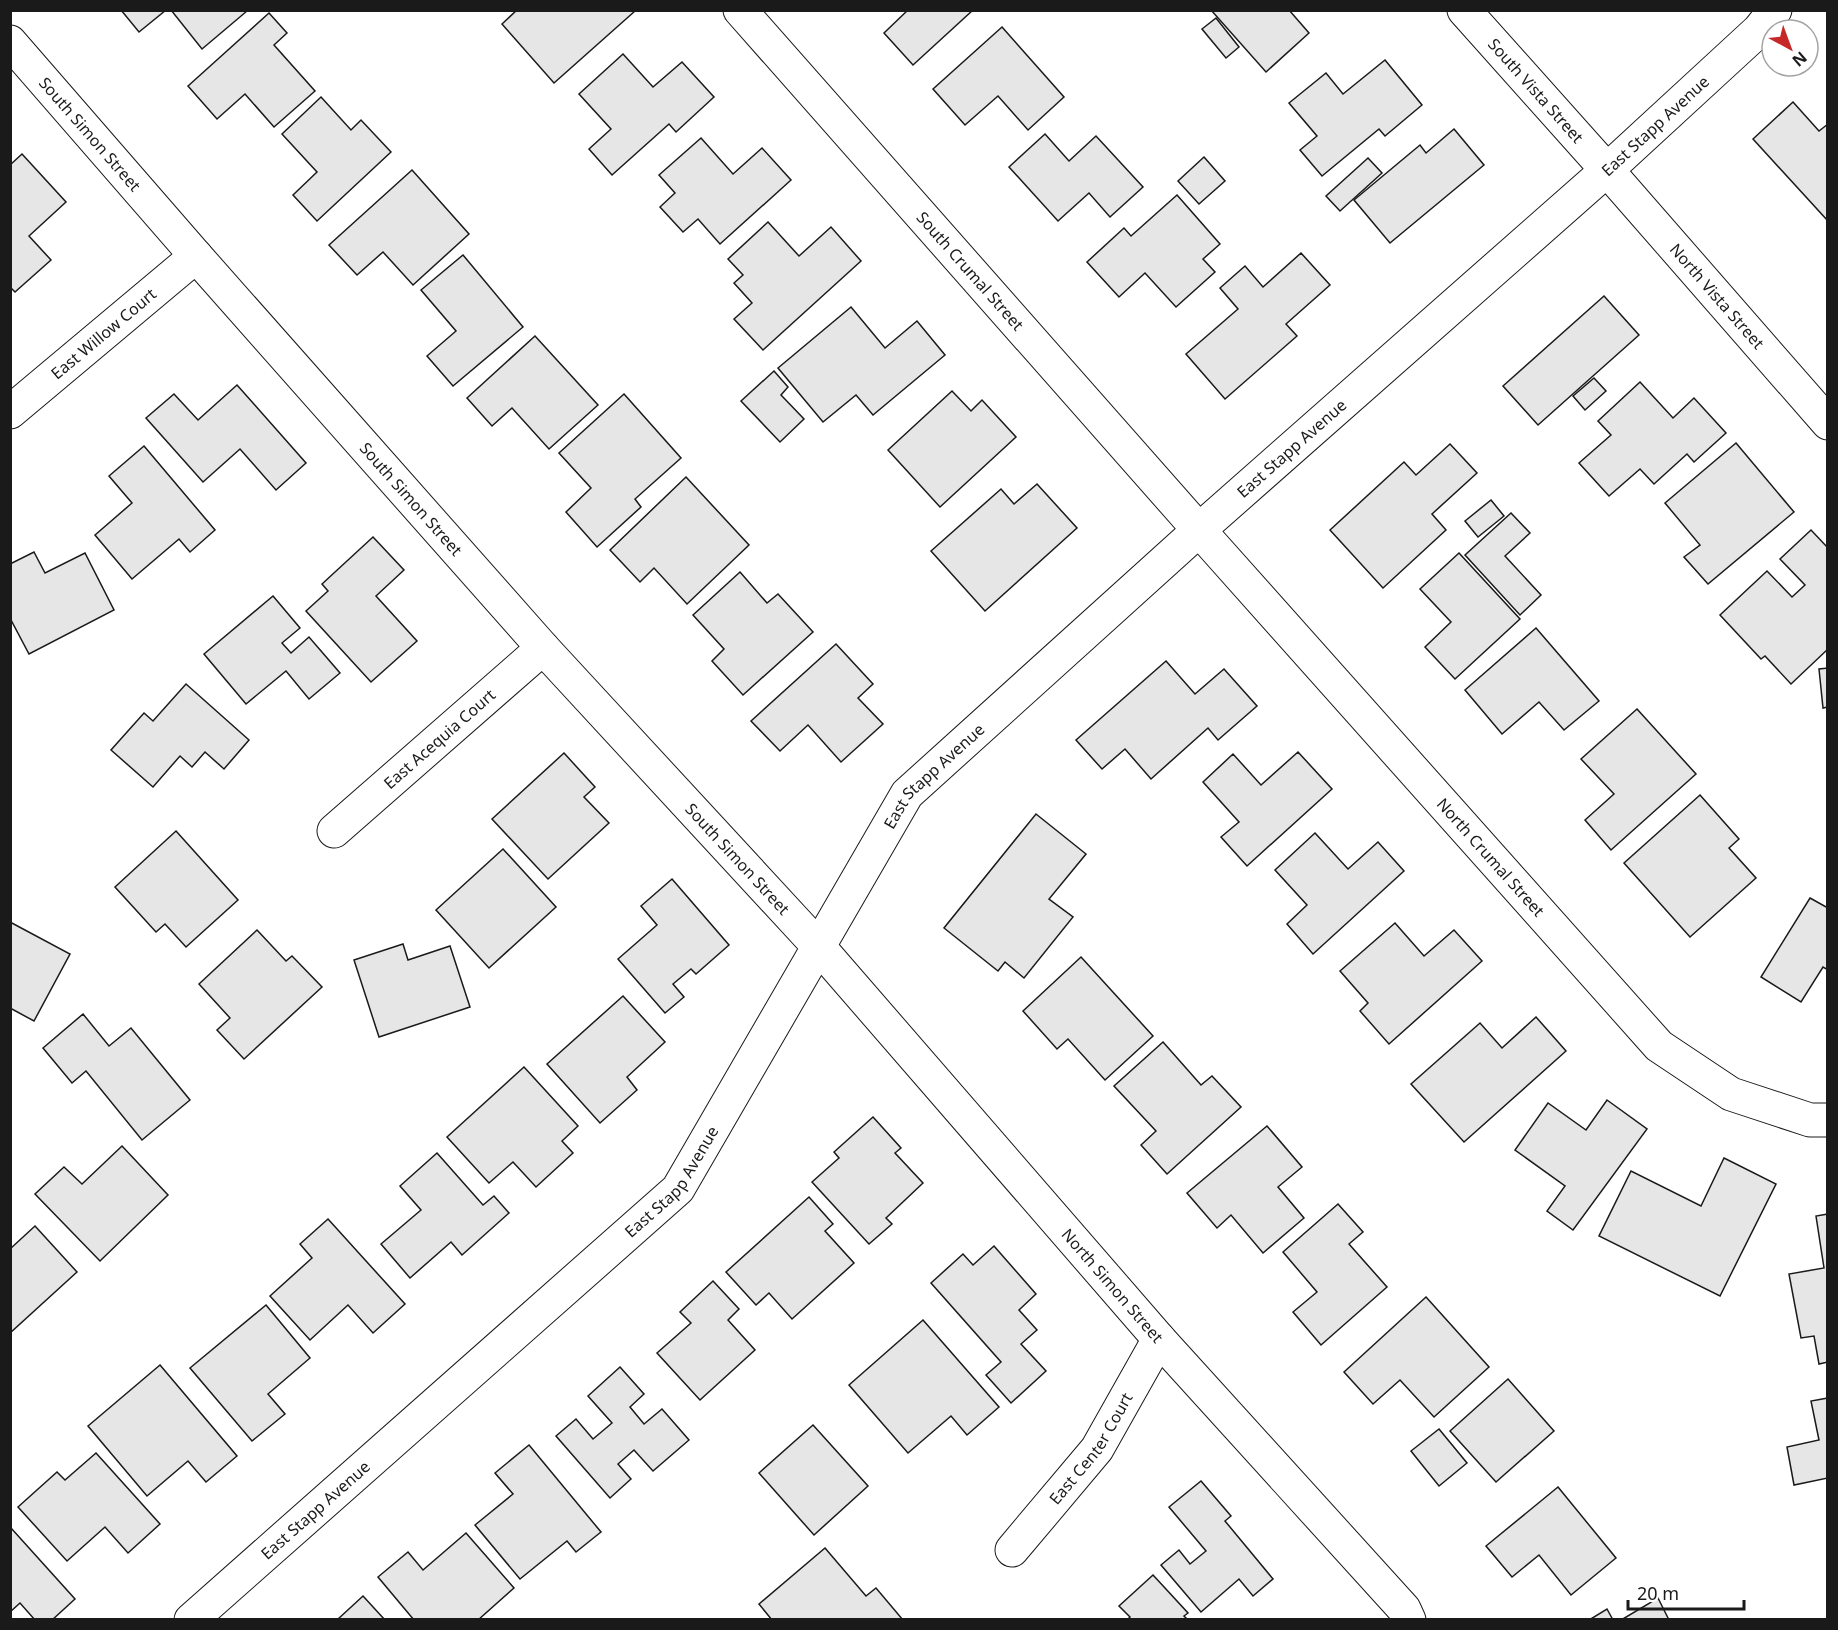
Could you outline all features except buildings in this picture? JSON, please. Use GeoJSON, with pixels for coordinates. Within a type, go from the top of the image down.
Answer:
{"type":"FeatureCollection","features":[{"type":"Feature","properties":{"kind":"street","name":"South Crumal Street"},"geometry":{"type":"LineString","coordinates":[[740,10],[1199,530]]}},
{"type":"Feature","properties":{"kind":"street","name":"South Vista Street"},"geometry":{"type":"LineString","coordinates":[[1464,10],[1607,170]]}},
{"type":"Feature","properties":{"kind":"street","name":"East Stapp Avenue"},"geometry":{"type":"LineString","coordinates":[[191,1620],[678,1189],[906,794],[1199,530],[1607,170],[1759,30],[1775,10]]}},
{"type":"Feature","properties":{"kind":"street","name":"South Simon Street"},"geometry":{"type":"LineString","coordinates":[[10,42],[543,648],[819,947]]}},
{"type":"Feature","properties":{"kind":"street","name":"North Vista Street"},"geometry":{"type":"LineString","coordinates":[[1607,170],[1827,423]]}},
{"type":"Feature","properties":{"kind":"street","name":"East Willow Court"},"geometry":{"type":"LineString","coordinates":[[10,412],[196,256]]}},
{"type":"Feature","properties":{"kind":"street","name":"North Crumal Street"},"geometry":{"type":"LineString","coordinates":[[1199,530],[1659,1046],[1731,1094],[1810,1120],[1827,1120]]}},
{"type":"Feature","properties":{"kind":"street","name":"East Acequia Court"},"geometry":{"type":"LineString","coordinates":[[334,831],[543,648]]}},
{"type":"Feature","properties":{"kind":"street","name":"North Simon Street"},"geometry":{"type":"LineString","coordinates":[[819,947],[1159,1339],[1404,1610],[1409,1620]]}},
{"type":"Feature","properties":{"kind":"street","name":"East Center Court"},"geometry":{"type":"LineString","coordinates":[[1012,1550],[1096,1449],[1159,1339]]}}]}
